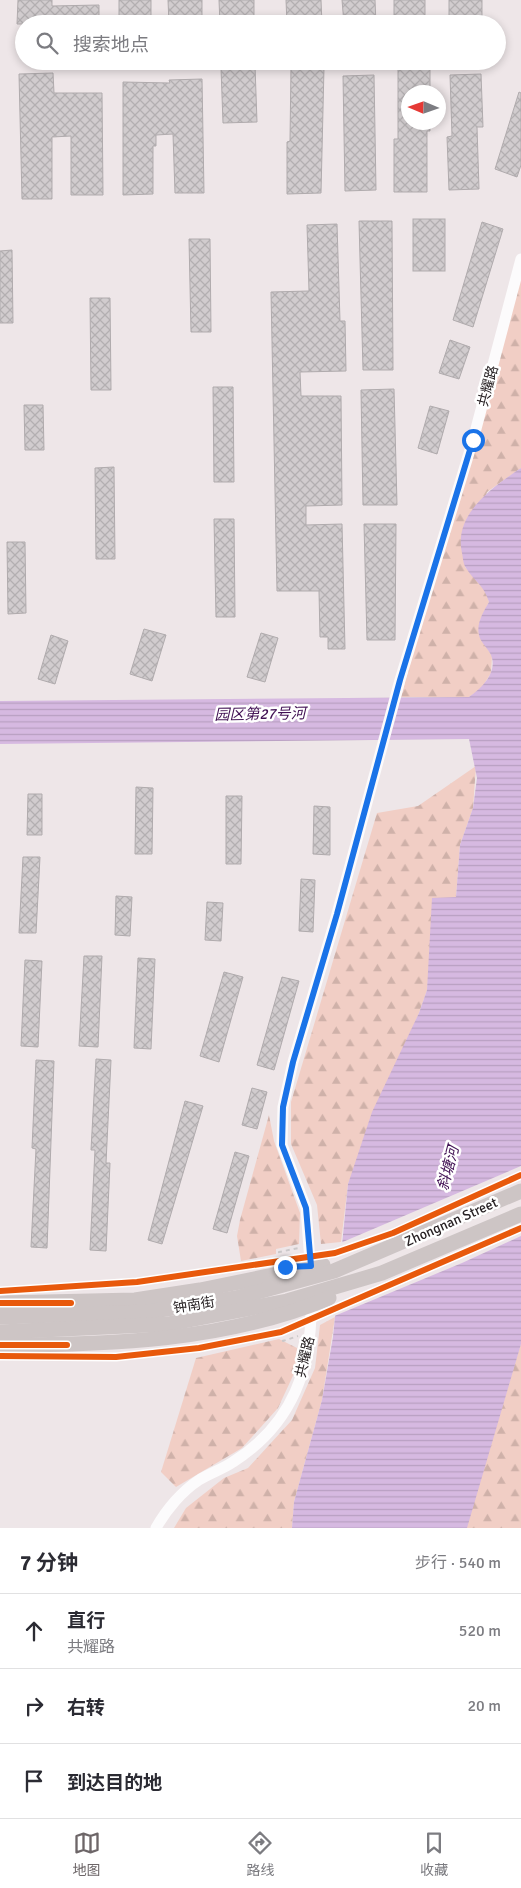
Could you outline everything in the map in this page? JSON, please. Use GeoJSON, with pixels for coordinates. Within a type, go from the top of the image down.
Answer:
{"type":"FeatureCollection","features":[{"type":"Feature","properties":{"kind":"main road","name":"Zhongnan Street"},"geometry":{"type":"LineString","coordinates":[[381,1252],[521,1191]]}},
{"type":"Feature","properties":{"kind":"main road","name":"Zhongnan Street"},"geometry":{"type":"LineString","coordinates":[[382,1273],[521,1214]]}},
{"type":"Feature","properties":{"kind":"main road"},"geometry":{"type":"LineString","coordinates":[[0,1303],[71,1303],[168,1296],[381,1252]]}},
{"type":"Feature","properties":{"kind":"main road","name":"钟南街"},"geometry":{"type":"LineString","coordinates":[[0,1317],[103,1316],[188,1306],[286,1285],[334,1271],[381,1252]]}},
{"type":"Feature","properties":{"kind":"main road"},"geometry":{"type":"LineString","coordinates":[[0,1345],[68,1345],[168,1337],[249,1324],[297,1311],[382,1273]]}},
{"type":"Feature","properties":{"kind":"main road","name":"钟南街"},"geometry":{"type":"LineString","coordinates":[[0,1332],[128,1328],[207,1318],[287,1301],[382,1273]]}},
{"type":"Feature","properties":{"kind":"street","name":"共耀路"},"geometry":{"type":"LineString","coordinates":[[156,1528],[188,1488],[200,1479],[246,1453],[278,1423],[298,1389],[311,1332],[310,1246],[302,1195],[284,1154],[281,1127],[283,1107],[293,1062],[337,914],[400,680],[473,440],[521,259]]}},
{"type":"Feature","properties":{"kind":"path"},"geometry":{"type":"LineString","coordinates":[[280,1261],[278,1252],[310,1246]]}},
{"type":"Feature","properties":{"kind":"path"},"geometry":{"type":"LineString","coordinates":[[285,1267],[273,1265],[290,1259]]}},
{"type":"Feature","properties":{"kind":"path"},"geometry":{"type":"LineString","coordinates":[[274,1333],[290,1328]]}},
{"type":"Feature","properties":{"kind":"path"},"geometry":{"type":"LineString","coordinates":[[281,1332],[283,1341],[311,1332]]}},
{"type":"Feature","properties":{"kind":"green space"},"geometry":{"type":"Polygon","coordinates":[[[521,259],[521,468],[487,492],[465,567],[485,588],[489,602],[480,620],[479,635],[492,656],[491,673],[481,689],[469,697],[401,697],[521,259]]]}},
{"type":"Feature","properties":{"kind":"green space"},"geometry":{"type":"Polygon","coordinates":[[[476,766],[473,808],[460,845],[456,897],[429,970],[427,990],[348,1184],[341,1242],[321,1244],[317,1205],[291,1144],[291,1102],[377,813],[418,806],[476,766]]]}},
{"type":"Feature","properties":{"kind":"green space"},"geometry":{"type":"Polygon","coordinates":[[[269,1115],[274,1141],[300,1213],[299,1244],[276,1249],[276,1254],[241,1261],[237,1236],[240,1220],[269,1115]]]}},
{"type":"Feature","properties":{"kind":"green space"},"geometry":{"type":"Polygon","coordinates":[[[335,1317],[322,1400],[294,1502],[292,1528],[174,1528],[186,1508],[224,1478],[248,1468],[292,1420],[315,1368],[320,1325],[335,1317]]]}},
{"type":"Feature","properties":{"kind":"green space"},"geometry":{"type":"Polygon","coordinates":[[[279,1339],[297,1348],[297,1367],[278,1408],[242,1448],[176,1487],[161,1472],[196,1358],[279,1339]]]}},
{"type":"Feature","properties":{"kind":"green space"},"geometry":{"type":"Polygon","coordinates":[[[521,1343],[521,1528],[466,1528],[521,1343]]]}},
{"type":"Feature","properties":{"kind":"water"},"geometry":{"type":"Polygon","coordinates":[[[521,468],[521,1344],[467,1528],[292,1528],[294,1502],[322,1400],[333,1337],[348,1184],[372,1112],[419,1013],[427,990],[432,898],[456,897],[460,845],[473,808],[477,778],[469,739],[0,744],[0,701],[469,697],[488,679],[493,661],[490,652],[482,643],[478,631],[481,617],[489,602],[484,591],[464,565],[461,539],[463,526],[469,514],[488,493],[521,468]]]}},
{"type":"Feature","properties":{"kind":"pier"},"geometry":{"type":"Polygon","coordinates":[[[521,1166],[521,1236],[462,1263],[332,1317],[338,1244],[521,1166]]]}},
{"type":"Feature","properties":{"kind":"building"},"geometry":{"type":"Polygon","coordinates":[[[18,0],[52,0],[52,6],[99,5],[99,15],[17,15],[18,0]]]}},
{"type":"Feature","properties":{"kind":"building"},"geometry":{"type":"Polygon","coordinates":[[[119,0],[151,0],[151,15],[119,15],[119,0]]]}},
{"type":"Feature","properties":{"kind":"building"},"geometry":{"type":"Polygon","coordinates":[[[168,0],[202,0],[202,15],[169,15],[168,0]]]}},
{"type":"Feature","properties":{"kind":"building"},"geometry":{"type":"Polygon","coordinates":[[[219,0],[254,0],[254,15],[220,15],[219,0]]]}},
{"type":"Feature","properties":{"kind":"building"},"geometry":{"type":"Polygon","coordinates":[[[286,0],[321,0],[322,15],[287,15],[286,0]]]}},
{"type":"Feature","properties":{"kind":"building"},"geometry":{"type":"Polygon","coordinates":[[[342,0],[375,0],[376,15],[343,15],[342,0]]]}},
{"type":"Feature","properties":{"kind":"building"},"geometry":{"type":"Polygon","coordinates":[[[394,0],[425,0],[425,15],[394,15],[394,0]]]}},
{"type":"Feature","properties":{"kind":"building"},"geometry":{"type":"Polygon","coordinates":[[[449,0],[482,0],[482,15],[449,15],[449,0]]]}},
{"type":"Feature","properties":{"kind":"building"},"geometry":{"type":"Polygon","coordinates":[[[221,70],[255,70],[257,122],[223,123],[221,70]]]}},
{"type":"Feature","properties":{"kind":"building"},"geometry":{"type":"Polygon","coordinates":[[[291,70],[324,70],[321,193],[287,194],[287,142],[290,141],[291,70]]]}},
{"type":"Feature","properties":{"kind":"building"},"geometry":{"type":"Polygon","coordinates":[[[398,70],[430,70],[430,85],[401,85],[401,130],[430,130],[427,131],[427,192],[394,192],[394,139],[398,139],[398,70]]]}},
{"type":"Feature","properties":{"kind":"building"},"geometry":{"type":"Polygon","coordinates":[[[53,73],[54,93],[102,93],[103,195],[71,195],[71,136],[52,137],[52,199],[22,199],[19,74],[53,73]]]}},
{"type":"Feature","properties":{"kind":"building"},"geometry":{"type":"Polygon","coordinates":[[[481,74],[483,127],[477,127],[479,189],[449,190],[447,137],[452,136],[450,75],[481,74]]]}},
{"type":"Feature","properties":{"kind":"building"},"geometry":{"type":"Polygon","coordinates":[[[374,75],[376,190],[345,191],[343,76],[374,75]]]}},
{"type":"Feature","properties":{"kind":"building"},"geometry":{"type":"Polygon","coordinates":[[[202,79],[204,193],[175,193],[173,134],[156,135],[156,146],[153,146],[153,194],[123,195],[123,82],[170,83],[169,80],[202,79]]]}},
{"type":"Feature","properties":{"kind":"building"},"geometry":{"type":"Polygon","coordinates":[[[519,92],[521,93],[521,165],[517,177],[495,169],[519,92]]]}},
{"type":"Feature","properties":{"kind":"building"},"geometry":{"type":"Polygon","coordinates":[[[413,219],[445,219],[445,271],[413,271],[413,219]]]}},
{"type":"Feature","properties":{"kind":"building"},"geometry":{"type":"Polygon","coordinates":[[[359,221],[392,221],[393,370],[363,370],[359,221]]]}},
{"type":"Feature","properties":{"kind":"building"},"geometry":{"type":"Polygon","coordinates":[[[482,222],[503,229],[473,327],[453,320],[482,222]]]}},
{"type":"Feature","properties":{"kind":"building"},"geometry":{"type":"Polygon","coordinates":[[[337,224],[340,321],[345,321],[346,371],[300,372],[301,396],[341,396],[342,505],[306,506],[306,525],[342,524],[345,649],[328,649],[328,637],[320,637],[319,591],[277,591],[271,292],[309,291],[307,225],[337,224]]]}},
{"type":"Feature","properties":{"kind":"building"},"geometry":{"type":"Polygon","coordinates":[[[189,239],[210,239],[211,332],[191,332],[189,239]]]}},
{"type":"Feature","properties":{"kind":"building"},"geometry":{"type":"Polygon","coordinates":[[[12,250],[13,323],[0,323],[0,251],[12,250]]]}},
{"type":"Feature","properties":{"kind":"building"},"geometry":{"type":"Polygon","coordinates":[[[90,298],[110,298],[111,390],[91,390],[90,298]]]}},
{"type":"Feature","properties":{"kind":"building"},"geometry":{"type":"Polygon","coordinates":[[[450,340],[470,347],[459,379],[439,373],[450,340]]]}},
{"type":"Feature","properties":{"kind":"building"},"geometry":{"type":"Polygon","coordinates":[[[213,387],[233,387],[234,482],[214,482],[213,387]]]}},
{"type":"Feature","properties":{"kind":"building"},"geometry":{"type":"Polygon","coordinates":[[[394,389],[397,505],[363,505],[361,390],[394,389]]]}},
{"type":"Feature","properties":{"kind":"building"},"geometry":{"type":"Polygon","coordinates":[[[24,405],[43,405],[44,450],[25,450],[24,405]]]}},
{"type":"Feature","properties":{"kind":"building"},"geometry":{"type":"Polygon","coordinates":[[[430,406],[449,411],[437,454],[418,448],[430,406]]]}},
{"type":"Feature","properties":{"kind":"building"},"geometry":{"type":"Polygon","coordinates":[[[114,467],[115,559],[96,559],[95,468],[114,467]]]}},
{"type":"Feature","properties":{"kind":"building"},"geometry":{"type":"Polygon","coordinates":[[[214,519],[234,519],[235,617],[216,617],[214,519]]]}},
{"type":"Feature","properties":{"kind":"building"},"geometry":{"type":"Polygon","coordinates":[[[364,524],[396,524],[395,640],[367,640],[364,524]]]}},
{"type":"Feature","properties":{"kind":"building"},"geometry":{"type":"Polygon","coordinates":[[[7,542],[25,542],[26,613],[8,614],[7,542]]]}},
{"type":"Feature","properties":{"kind":"building"},"geometry":{"type":"Polygon","coordinates":[[[144,629],[166,635],[152,681],[130,674],[144,629]]]}},
{"type":"Feature","properties":{"kind":"building"},"geometry":{"type":"Polygon","coordinates":[[[261,633],[278,638],[265,682],[247,677],[261,633]]]}},
{"type":"Feature","properties":{"kind":"building"},"geometry":{"type":"Polygon","coordinates":[[[51,635],[68,641],[55,684],[38,679],[51,635]]]}},
{"type":"Feature","properties":{"kind":"building"},"geometry":{"type":"Polygon","coordinates":[[[136,787],[153,788],[152,854],[135,854],[136,787]]]}},
{"type":"Feature","properties":{"kind":"building"},"geometry":{"type":"Polygon","coordinates":[[[28,794],[42,794],[42,835],[27,835],[28,794]]]}},
{"type":"Feature","properties":{"kind":"building"},"geometry":{"type":"Polygon","coordinates":[[[226,796],[242,796],[241,864],[226,864],[226,796]]]}},
{"type":"Feature","properties":{"kind":"building"},"geometry":{"type":"Polygon","coordinates":[[[314,806],[330,807],[330,855],[313,854],[314,806]]]}},
{"type":"Feature","properties":{"kind":"building"},"geometry":{"type":"Polygon","coordinates":[[[23,857],[40,857],[36,933],[19,933],[23,857]]]}},
{"type":"Feature","properties":{"kind":"building"},"geometry":{"type":"Polygon","coordinates":[[[301,879],[315,880],[313,932],[299,931],[301,879]]]}},
{"type":"Feature","properties":{"kind":"building"},"geometry":{"type":"Polygon","coordinates":[[[116,896],[132,897],[130,936],[115,935],[116,896]]]}},
{"type":"Feature","properties":{"kind":"building"},"geometry":{"type":"Polygon","coordinates":[[[207,902],[223,903],[221,941],[205,940],[207,902]]]}},
{"type":"Feature","properties":{"kind":"building"},"geometry":{"type":"Polygon","coordinates":[[[84,956],[102,956],[98,1047],[79,1046],[84,956]]]}},
{"type":"Feature","properties":{"kind":"building"},"geometry":{"type":"Polygon","coordinates":[[[138,958],[155,959],[151,1049],[134,1048],[138,958]]]}},
{"type":"Feature","properties":{"kind":"building"},"geometry":{"type":"Polygon","coordinates":[[[25,960],[42,961],[38,1047],[21,1046],[25,960]]]}},
{"type":"Feature","properties":{"kind":"building"},"geometry":{"type":"Polygon","coordinates":[[[224,972],[243,977],[219,1062],[200,1056],[224,972]]]}},
{"type":"Feature","properties":{"kind":"building"},"geometry":{"type":"Polygon","coordinates":[[[282,977],[299,981],[274,1070],[257,1065],[282,977]]]}},
{"type":"Feature","properties":{"kind":"building"},"geometry":{"type":"Polygon","coordinates":[[[96,1059],[111,1060],[106,1163],[110,1163],[106,1251],[90,1250],[95,1150],[91,1150],[96,1059]]]}},
{"type":"Feature","properties":{"kind":"building"},"geometry":{"type":"Polygon","coordinates":[[[36,1060],[54,1061],[47,1248],[31,1247],[36,1149],[32,1148],[36,1060]]]}},
{"type":"Feature","properties":{"kind":"building"},"geometry":{"type":"Polygon","coordinates":[[[252,1088],[267,1092],[257,1129],[242,1125],[252,1088]]]}},
{"type":"Feature","properties":{"kind":"building"},"geometry":{"type":"Polygon","coordinates":[[[185,1101],[203,1106],[162,1244],[148,1240],[185,1101]]]}},
{"type":"Feature","properties":{"kind":"building"},"geometry":{"type":"Polygon","coordinates":[[[235,1152],[249,1156],[227,1233],[213,1229],[235,1152]]]}},
{"type":"Feature","properties":{"kind":"cycle path"},"geometry":{"type":"LineString","coordinates":[[0,1291],[137,1282],[335,1253],[393,1233],[521,1175]]}},
{"type":"Feature","properties":{"kind":"cycle path"},"geometry":{"type":"LineString","coordinates":[[0,1356],[116,1357],[199,1348],[281,1332],[521,1228]]}},
{"type":"Feature","properties":{"kind":"cycle path"},"geometry":{"type":"LineString","coordinates":[[0,1303],[71,1303]]}},
{"type":"Feature","properties":{"kind":"cycle path"},"geometry":{"type":"LineString","coordinates":[[0,1345],[67,1345]]}},
{"type":"Feature","properties":{"kind":"route"},"geometry":{"type":"LineString","coordinates":[[285,1267],[311,1266],[306,1208],[282,1145],[283,1107],[293,1062],[337,914],[400,680],[473,440]]}},
{"type":"Feature","properties":{"kind":"water label","name":"园区第27号河"},"geometry":{"type":"Point","coordinates":[260,714]}},
{"type":"Feature","properties":{"kind":"water label","name":"斜塘河"},"geometry":{"type":"Point","coordinates":[448,1168]}}]}
